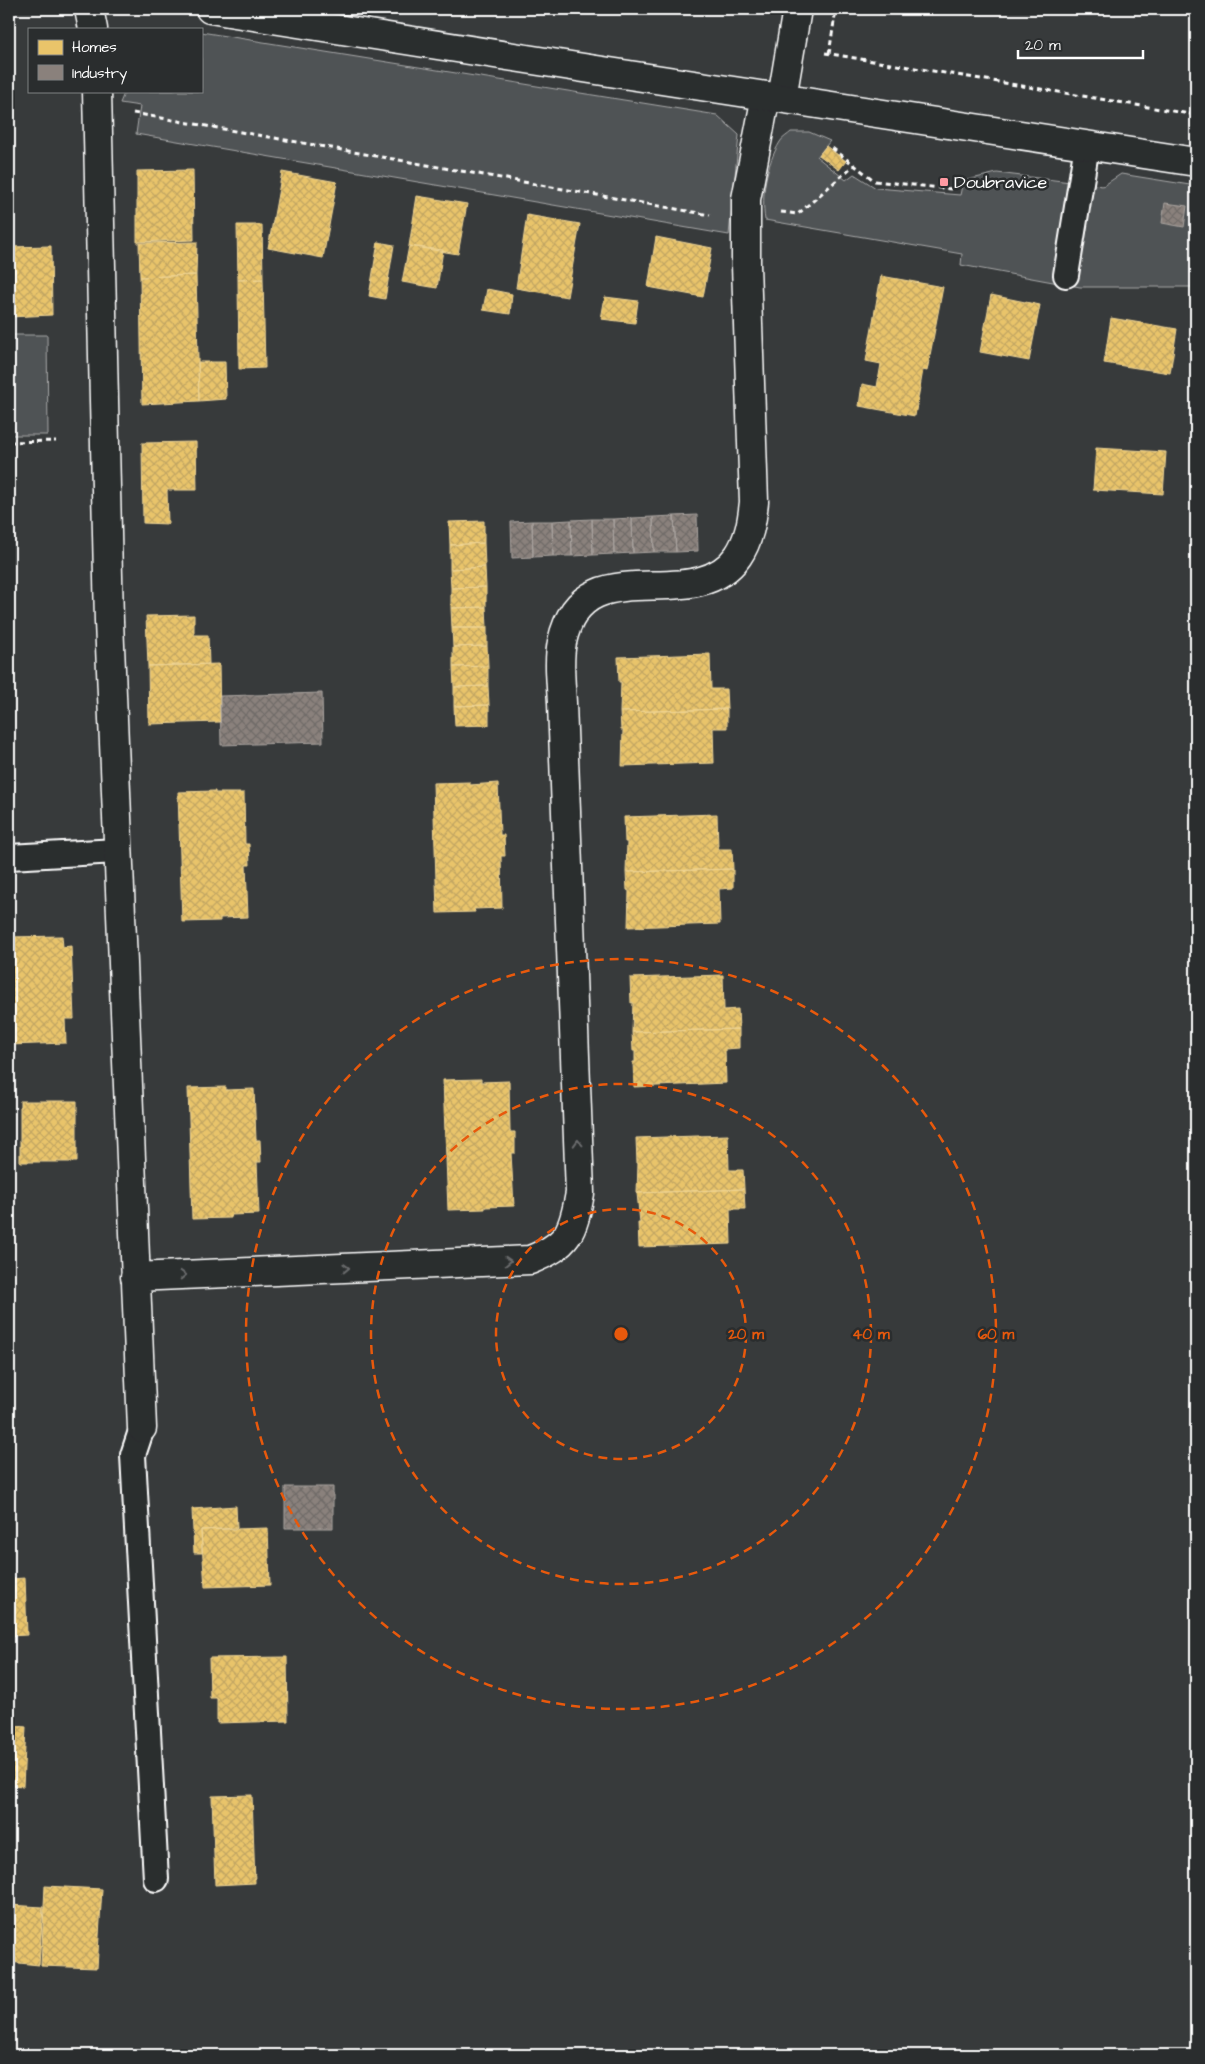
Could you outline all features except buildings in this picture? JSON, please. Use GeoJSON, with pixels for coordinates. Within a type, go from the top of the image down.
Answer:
{"type":"FeatureCollection","features":[{"type":"Feature","properties":{"kind":"street"},"geometry":{"type":"LineString","coordinates":[[89,9],[92,28]]}},
{"type":"Feature","properties":{"kind":"street"},"geometry":{"type":"LineString","coordinates":[[210,9],[1196,162]]}},
{"type":"Feature","properties":{"kind":"street"},"geometry":{"type":"LineString","coordinates":[[135,1277],[530,1260],[552,1252],[567,1237],[576,1217],[580,1193],[562,702],[562,644],[569,621],[589,597],[609,588],[692,583],[715,576],[727,569],[738,556],[750,530],[754,502],[745,221],[746,199],[774,97],[791,47],[797,9]]}},
{"type":"Feature","properties":{"kind":"street"},"geometry":{"type":"LineString","coordinates":[[97,99],[109,621],[142,1428]]}},
{"type":"Feature","properties":{"kind":"lane"},"geometry":{"type":"LineString","coordinates":[[1066,275],[1087,145]]}},
{"type":"Feature","properties":{"kind":"lane"},"geometry":{"type":"LineString","coordinates":[[9,857],[117,851]]}},
{"type":"Feature","properties":{"kind":"lane"},"geometry":{"type":"LineString","coordinates":[[142,1428],[133,1455],[156,1879]]}},
{"type":"Feature","properties":{"kind":"path"},"geometry":{"type":"LineString","coordinates":[[829,54],[836,9]]}},
{"type":"Feature","properties":{"kind":"path"},"geometry":{"type":"LineString","coordinates":[[791,47],[1196,115]]}},
{"type":"Feature","properties":{"kind":"path"},"geometry":{"type":"LineString","coordinates":[[97,99],[745,221],[768,211],[798,214],[854,165]]}},
{"type":"Feature","properties":{"kind":"path"},"geometry":{"type":"LineString","coordinates":[[832,148],[875,181],[952,189]]}},
{"type":"Feature","properties":{"kind":"path"},"geometry":{"type":"LineString","coordinates":[[9,442],[56,441]]}},
{"type":"Feature","properties":{"kind":"shaded area"},"geometry":{"type":"Polygon","coordinates":[[[202,32],[717,115],[739,135],[729,235],[136,134],[140,106],[120,103],[125,92],[202,92],[202,32]]]}},
{"type":"Feature","properties":{"kind":"shaded area"},"geometry":{"type":"Polygon","coordinates":[[[791,132],[809,132],[830,141],[817,157],[846,180],[854,174],[876,188],[960,195],[963,181],[997,173],[1103,186],[1121,174],[1196,186],[1196,287],[1080,287],[961,265],[962,254],[765,220],[764,190],[768,170],[780,142],[791,132]]]}},
{"type":"Feature","properties":{"kind":"shaded area"},"geometry":{"type":"Polygon","coordinates":[[[9,335],[47,335],[48,435],[9,435],[9,335]]]}},
{"type":"Feature","properties":{"kind":"place","name":"Doubravice"},"geometry":{"type":"Point","coordinates":[944,182]}}]}
